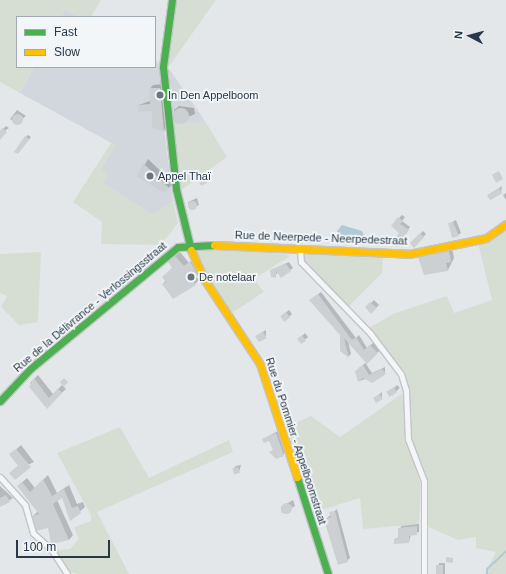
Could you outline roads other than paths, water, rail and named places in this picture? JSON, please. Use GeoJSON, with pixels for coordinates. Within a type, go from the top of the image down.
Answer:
{"type":"FeatureCollection","features":[{"type":"Feature","properties":{"kind":"street","name":"Rue du Pommier - Appelboomstraat"},"geometry":{"type":"LineString","coordinates":[[172,0],[163,67],[176,190],[188,245],[204,279],[242,332],[260,364],[328,574]]}},
{"type":"Feature","properties":{"kind":"street","name":"Rue de Neerpede - Neerpedestraat"},"geometry":{"type":"LineString","coordinates":[[178,247],[188,245],[409,254],[486,238],[506,224]]}},
{"type":"Feature","properties":{"kind":"street","name":"Rue de la Délivrance - Verlossingsstraat"},"geometry":{"type":"LineString","coordinates":[[0,401],[32,368],[178,247]]}},
{"type":"Feature","properties":{"kind":"street"},"geometry":{"type":"LineString","coordinates":[[300,249],[301,262],[370,333],[401,374],[406,397],[408,439],[424,481],[424,574]]}},
{"type":"Feature","properties":{"kind":"street"},"geometry":{"type":"LineString","coordinates":[[0,477],[21,499],[33,533],[51,549],[66,574]]}},
{"type":"Feature","properties":{"kind":"water"},"geometry":{"type":"Polygon","coordinates":[[[342,225],[362,231],[366,239],[340,237],[337,231],[342,225]]]}},
{"type":"Feature","properties":{"kind":"waterway"},"geometry":{"type":"LineString","coordinates":[[487,574],[487,569],[506,551]]}},
{"type":"Feature","properties":{"kind":"place","name":"In Den Appelboom"},"geometry":{"type":"Point","coordinates":[160,95]}},
{"type":"Feature","properties":{"kind":"place","name":"Appel Thaï"},"geometry":{"type":"Point","coordinates":[150,176]}},
{"type":"Feature","properties":{"kind":"place","name":"De notelaar"},"geometry":{"type":"Point","coordinates":[191,277]}}]}
